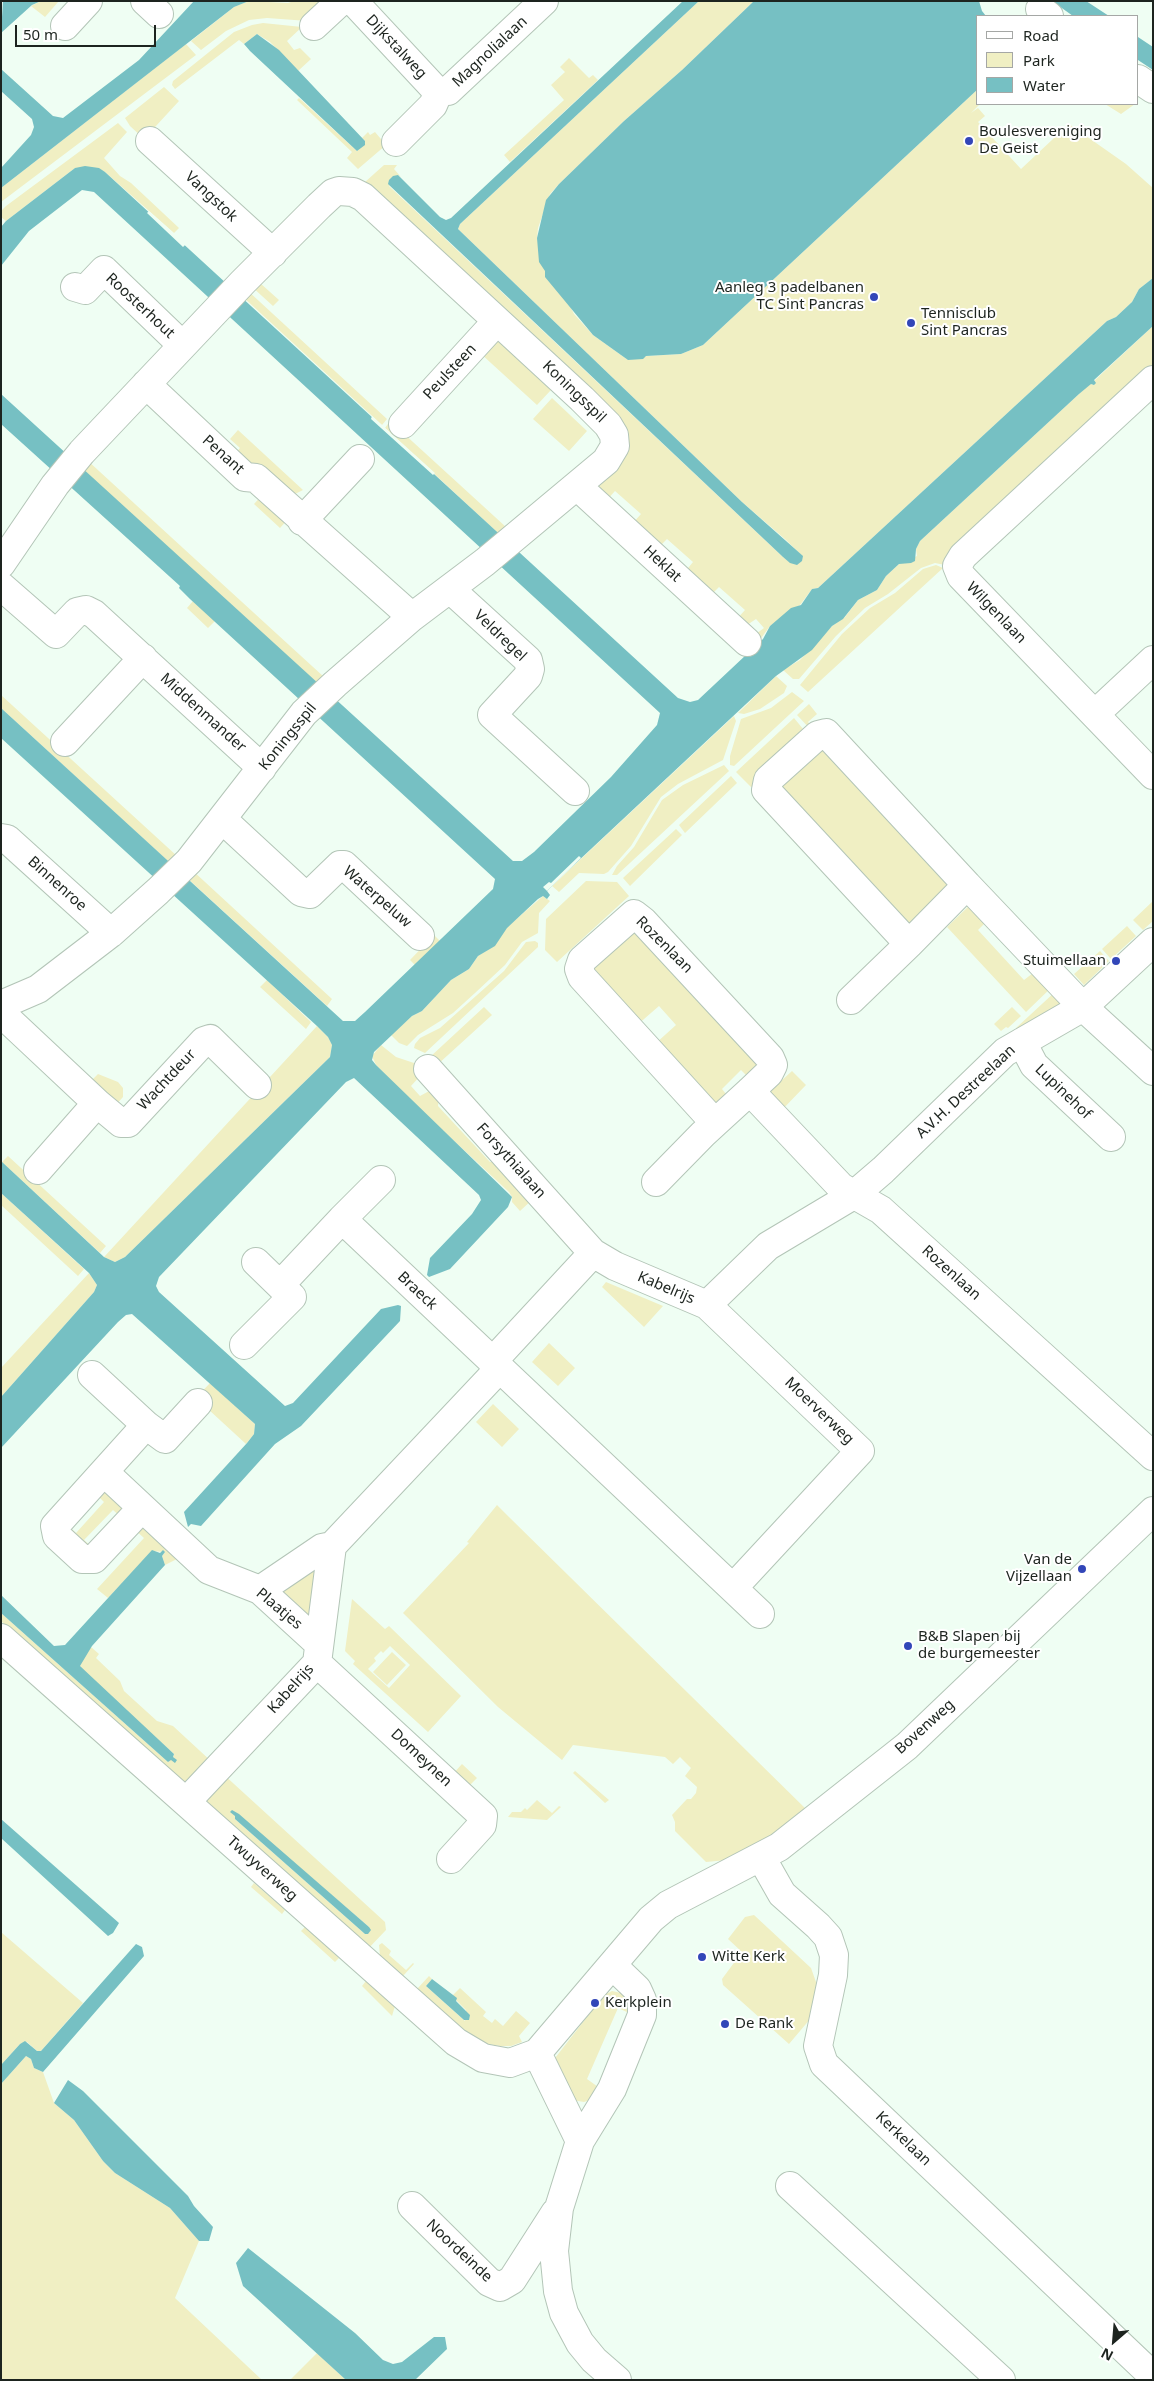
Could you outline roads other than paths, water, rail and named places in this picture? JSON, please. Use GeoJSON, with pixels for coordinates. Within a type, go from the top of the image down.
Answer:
{"type":"FeatureCollection","features":[{"type":"Feature","properties":{"kind":"street"},"geometry":{"type":"LineString","coordinates":[[66,26],[88,1]]}},
{"type":"Feature","properties":{"kind":"street"},"geometry":{"type":"LineString","coordinates":[[314,26],[341,1]]}},
{"type":"Feature","properties":{"kind":"street","name":"Dijkstalweg"},"geometry":{"type":"LineString","coordinates":[[353,1],[434,88],[440,92]]}},
{"type":"Feature","properties":{"kind":"street","name":"Magnolialaan"},"geometry":{"type":"LineString","coordinates":[[396,142],[433,105],[440,92],[448,91],[544,1]]}},
{"type":"Feature","properties":{"kind":"street"},"geometry":{"type":"LineString","coordinates":[[1139,80],[1153,90]]}},
{"type":"Feature","properties":{"kind":"street","name":"Vangstok"},"geometry":{"type":"LineString","coordinates":[[150,140],[273,253]]}},
{"type":"Feature","properties":{"kind":"street","name":"Koningsspil"},"geometry":{"type":"LineString","coordinates":[[1,564],[55,485],[80,454],[240,285],[333,193],[339,191],[353,192],[363,197],[582,399],[608,425],[614,435],[615,446],[606,461],[485,562],[412,618],[304,713],[222,819],[185,864],[158,892],[111,933],[38,989],[1,1005]]}},
{"type":"Feature","properties":{"kind":"street","name":"Roosterhout"},"geometry":{"type":"LineString","coordinates":[[75,286],[85,290],[104,270],[182,345]]}},
{"type":"Feature","properties":{"kind":"street","name":"Peulsteen"},"geometry":{"type":"LineString","coordinates":[[403,424],[497,321]]}},
{"type":"Feature","properties":{"kind":"street","name":"Wilgenlaan"},"geometry":{"type":"LineString","coordinates":[[1153,380],[963,556],[958,566],[961,576],[1153,775]]}},
{"type":"Feature","properties":{"kind":"street","name":"Penant"},"geometry":{"type":"LineString","coordinates":[[146,384],[245,477],[256,478],[412,618]]}},
{"type":"Feature","properties":{"kind":"street"},"geometry":{"type":"LineString","coordinates":[[302,521],[360,459]]}},
{"type":"Feature","properties":{"kind":"street","name":"Heklat"},"geometry":{"type":"LineString","coordinates":[[577,486],[747,642]]}},
{"type":"Feature","properties":{"kind":"street","name":"Middenmander"},"geometry":{"type":"LineString","coordinates":[[1,586],[50,631],[56,634],[76,612],[86,610],[94,614],[262,768]]}},
{"type":"Feature","properties":{"kind":"street","name":"Veldregel"},"geometry":{"type":"LineString","coordinates":[[450,588],[528,660],[530,669],[528,676],[492,715],[575,791]]}},
{"type":"Feature","properties":{"kind":"street"},"geometry":{"type":"LineString","coordinates":[[65,742],[143,658]]}},
{"type":"Feature","properties":{"kind":"street"},"geometry":{"type":"LineString","coordinates":[[1096,714],[1153,660]]}},
{"type":"Feature","properties":{"kind":"street"},"geometry":{"type":"LineString","coordinates":[[909,944],[766,790],[768,780],[818,735],[826,734],[1083,1007],[1153,1071]]}},
{"type":"Feature","properties":{"kind":"street","name":"Waterpeluw"},"geometry":{"type":"LineString","coordinates":[[222,819],[301,892],[310,894],[340,865],[344,865],[420,936]]}},
{"type":"Feature","properties":{"kind":"street","name":"Binnenroe"},"geometry":{"type":"LineString","coordinates":[[1,838],[7,838],[111,933]]}},
{"type":"Feature","properties":{"kind":"street"},"geometry":{"type":"LineString","coordinates":[[851,1000],[967,885]]}},
{"type":"Feature","properties":{"kind":"street","name":"Rozenlaan"},"geometry":{"type":"LineString","coordinates":[[634,914],[643,921],[770,1058],[772,1065],[769,1073],[714,1124],[582,977],[579,969],[582,960],[624,920],[634,914]]}},
{"type":"Feature","properties":{"kind":"street","name":"A.V.H. Destreelaan"},"geometry":{"type":"LineString","coordinates":[[855,1194],[1005,1052],[1083,1007],[1153,942]]}},
{"type":"Feature","properties":{"kind":"street","name":"Wachtdeur"},"geometry":{"type":"LineString","coordinates":[[1,1013],[97,1104],[122,1123],[128,1122],[204,1041],[210,1040],[257,1085]]}},
{"type":"Feature","properties":{"kind":"street","name":"Lupinehof"},"geometry":{"type":"LineString","coordinates":[[1022,1042],[1034,1064],[1111,1137]]}},
{"type":"Feature","properties":{"kind":"street","name":"Forsythialaan"},"geometry":{"type":"LineString","coordinates":[[428,1069],[593,1253]]}},
{"type":"Feature","properties":{"kind":"street","name":"Rozenlaan"},"geometry":{"type":"LineString","coordinates":[[750,1091],[840,1187],[881,1210],[1153,1456]]}},
{"type":"Feature","properties":{"kind":"street"},"geometry":{"type":"LineString","coordinates":[[38,1170],[97,1104]]}},
{"type":"Feature","properties":{"kind":"street"},"geometry":{"type":"LineString","coordinates":[[656,1182],[714,1124]]}},
{"type":"Feature","properties":{"kind":"street"},"geometry":{"type":"LineString","coordinates":[[280,1285],[380,1180]]}},
{"type":"Feature","properties":{"kind":"street","name":"Kabelrijs"},"geometry":{"type":"LineString","coordinates":[[593,1253],[615,1266],[707,1305],[768,1246],[855,1194]]}},
{"type":"Feature","properties":{"kind":"street","name":"Braeck"},"geometry":{"type":"LineString","coordinates":[[342,1220],[496,1366]]}},
{"type":"Feature","properties":{"kind":"street"},"geometry":{"type":"LineString","coordinates":[[260,1590],[322,1548],[332,1546],[496,1366],[593,1253]]}},
{"type":"Feature","properties":{"kind":"street"},"geometry":{"type":"LineString","coordinates":[[244,1345],[292,1297],[256,1262]]}},
{"type":"Feature","properties":{"kind":"street","name":"Moerverweg"},"geometry":{"type":"LineString","coordinates":[[707,1305],[860,1450],[734,1588]]}},
{"type":"Feature","properties":{"kind":"street"},"geometry":{"type":"LineString","coordinates":[[496,1366],[760,1614]]}},
{"type":"Feature","properties":{"kind":"street"},"geometry":{"type":"LineString","coordinates":[[92,1375],[146,1425],[165,1439],[198,1403]]}},
{"type":"Feature","properties":{"kind":"street"},"geometry":{"type":"LineString","coordinates":[[142,1508],[94,1560],[82,1559],[57,1536],[55,1526],[146,1425]]}},
{"type":"Feature","properties":{"kind":"street","name":"Plaatjes"},"geometry":{"type":"LineString","coordinates":[[104,1472],[209,1570],[260,1590],[318,1653]]}},
{"type":"Feature","properties":{"kind":"street","name":"Bovenweg"},"geometry":{"type":"LineString","coordinates":[[612,1965],[651,1919],[668,1904],[779,1847],[907,1746],[1153,1511]]}},
{"type":"Feature","properties":{"kind":"street","name":"Kabelrijs"},"geometry":{"type":"LineString","coordinates":[[186,1802],[318,1653],[332,1546]]}},
{"type":"Feature","properties":{"kind":"street","name":"Twuyverweg"},"geometry":{"type":"LineString","coordinates":[[1,1638],[468,2051],[483,2058],[510,2063],[537,2052]]}},
{"type":"Feature","properties":{"kind":"street","name":"Domeynen"},"geometry":{"type":"LineString","coordinates":[[318,1653],[483,1816],[482,1825],[451,1859]]}},
{"type":"Feature","properties":{"kind":"street","name":"Kerkelaan"},"geometry":{"type":"LineString","coordinates":[[760,1857],[782,1894],[828,1937],[834,1956],[833,1975],[818,2046],[824,2064],[1153,2376]]}},
{"type":"Feature","properties":{"kind":"street"},"geometry":{"type":"LineString","coordinates":[[612,1965],[637,1989],[642,2000],[642,2015],[612,2089],[580,2141],[537,2052],[612,1965]]}},
{"type":"Feature","properties":{"kind":"street","name":"Noordeinde"},"geometry":{"type":"LineString","coordinates":[[580,2141],[558,2208],[554,2251],[558,2291],[564,2313],[580,2343],[594,2360],[617,2380]]}},
{"type":"Feature","properties":{"kind":"street"},"geometry":{"type":"LineString","coordinates":[[790,2186],[1001,2380]]}},
{"type":"Feature","properties":{"kind":"street","name":"Noordeinde"},"geometry":{"type":"LineString","coordinates":[[412,2206],[489,2282],[500,2287],[512,2280],[558,2208]]}},
{"type":"Feature","properties":{"kind":"water"},"geometry":{"type":"Polygon","coordinates":[[[3,1],[41,1],[32,5],[1,33],[3,1]]]}},
{"type":"Feature","properties":{"kind":"water"},"geometry":{"type":"Polygon","coordinates":[[[194,1],[249,1],[234,7],[1,188],[1,168],[31,135],[34,127],[32,119],[1,91],[1,69],[53,116],[63,118],[139,60],[194,1]]]}},
{"type":"Feature","properties":{"kind":"water"},"geometry":{"type":"Polygon","coordinates":[[[683,1],[699,1],[460,224],[458,229],[742,502],[803,556],[802,561],[797,565],[790,563],[783,557],[388,184],[393,176],[398,175],[440,217],[446,220],[451,218],[683,1]]]}},
{"type":"Feature","properties":{"kind":"water"},"geometry":{"type":"Polygon","coordinates":[[[754,1],[979,1],[985,15],[976,15],[976,91],[703,345],[681,354],[646,356],[643,359],[628,360],[593,335],[545,277],[545,271],[539,262],[537,238],[546,200],[559,184],[624,121],[682,70],[754,1]]]}},
{"type":"Feature","properties":{"kind":"water"},"geometry":{"type":"Polygon","coordinates":[[[1052,1],[1086,1],[1107,15],[1072,15],[1052,1]]]}},
{"type":"Feature","properties":{"kind":"water"},"geometry":{"type":"Polygon","coordinates":[[[257,34],[279,50],[365,141],[365,145],[357,151],[250,51],[244,44],[257,34]]]}},
{"type":"Feature","properties":{"kind":"water"},"geometry":{"type":"Polygon","coordinates":[[[1139,38],[1153,47],[1153,70],[1139,61],[1139,38]]]}},
{"type":"Feature","properties":{"kind":"water"},"geometry":{"type":"Polygon","coordinates":[[[85,166],[99,168],[105,172],[678,698],[690,702],[698,700],[763,639],[770,626],[791,608],[801,605],[812,589],[818,588],[1107,321],[1116,317],[1132,302],[1139,289],[1153,278],[1153,326],[1094,380],[1096,383],[1094,385],[1091,384],[1079,394],[920,541],[916,549],[915,561],[899,564],[886,576],[877,590],[858,600],[843,619],[832,626],[812,650],[776,676],[560,878],[547,891],[550,895],[547,899],[543,896],[538,899],[507,928],[495,946],[478,956],[469,969],[451,980],[422,1011],[412,1016],[374,1052],[372,1060],[376,1065],[512,1197],[508,1207],[450,1269],[429,1277],[427,1275],[430,1258],[472,1214],[481,1200],[479,1195],[354,1078],[346,1082],[159,1277],[156,1286],[159,1292],[285,1406],[293,1403],[381,1309],[401,1306],[400,1321],[301,1426],[275,1444],[201,1526],[191,1524],[188,1527],[184,1512],[247,1443],[254,1434],[255,1424],[132,1314],[126,1315],[118,1322],[1,1448],[1,1397],[94,1292],[97,1285],[89,1273],[1,1193],[1,1161],[104,1257],[115,1262],[125,1257],[330,1057],[332,1045],[328,1037],[317,1026],[1,738],[1,708],[343,1021],[355,1021],[365,1012],[493,889],[495,879],[190,599],[179,588],[180,586],[1,424],[1,394],[513,861],[522,861],[534,852],[611,777],[657,725],[660,713],[94,192],[82,190],[29,231],[1,266],[1,227],[6,221],[75,168],[85,166]]]}},
{"type":"Feature","properties":{"kind":"water"},"geometry":{"type":"Polygon","coordinates":[[[152,1550],[160,1553],[163,1550],[165,1552],[162,1556],[165,1565],[92,1646],[80,1666],[174,1754],[173,1757],[177,1760],[175,1763],[171,1760],[168,1762],[1,1613],[1,1595],[54,1646],[65,1645],[152,1550]]]}},
{"type":"Feature","properties":{"kind":"water"},"geometry":{"type":"Polygon","coordinates":[[[232,1810],[239,1814],[369,1927],[371,1930],[368,1934],[365,1934],[235,1819],[235,1816],[230,1812],[232,1810]]]}},
{"type":"Feature","properties":{"kind":"water"},"geometry":{"type":"Polygon","coordinates":[[[1,1819],[119,1923],[113,1933],[108,1936],[1,1838],[1,1819]]]}},
{"type":"Feature","properties":{"kind":"water"},"geometry":{"type":"Polygon","coordinates":[[[136,1944],[142,1947],[144,1956],[43,2072],[34,2068],[31,2059],[26,2056],[1,2084],[1,2065],[20,2044],[25,2041],[37,2051],[41,2051],[136,1944]]]}},
{"type":"Feature","properties":{"kind":"water"},"geometry":{"type":"Polygon","coordinates":[[[432,1979],[457,1998],[456,2001],[470,2015],[469,2020],[464,2020],[426,1986],[432,1979]]]}},
{"type":"Feature","properties":{"kind":"water"},"geometry":{"type":"Polygon","coordinates":[[[68,2080],[83,2091],[188,2196],[194,2206],[213,2227],[209,2241],[199,2241],[170,2208],[115,2173],[103,2161],[74,2120],[54,2103],[68,2080]]]}},
{"type":"Feature","properties":{"kind":"water"},"geometry":{"type":"Polygon","coordinates":[[[248,2248],[355,2333],[383,2360],[393,2364],[402,2362],[434,2337],[445,2337],[447,2349],[415,2380],[346,2380],[243,2286],[236,2263],[248,2248]]]}},
{"type":"Feature","properties":{"kind":"place","name":"Boulesvereniging De Geist"},"geometry":{"type":"Point","coordinates":[969,141]}},
{"type":"Feature","properties":{"kind":"place","name":"Aanleg 3 padelbanen TC Sint Pancras"},"geometry":{"type":"Point","coordinates":[874,297]}},
{"type":"Feature","properties":{"kind":"place","name":"Tennisclub Sint Pancras"},"geometry":{"type":"Point","coordinates":[911,323]}},
{"type":"Feature","properties":{"kind":"place","name":"Stuimellaan"},"geometry":{"type":"Point","coordinates":[1116,961]}},
{"type":"Feature","properties":{"kind":"place","name":"Van de Vijzellaan"},"geometry":{"type":"Point","coordinates":[1082,1569]}},
{"type":"Feature","properties":{"kind":"place","name":"B&B Slapen bij de burgemeester"},"geometry":{"type":"Point","coordinates":[908,1646]}},
{"type":"Feature","properties":{"kind":"place","name":"Witte Kerk"},"geometry":{"type":"Point","coordinates":[702,1957]}},
{"type":"Feature","properties":{"kind":"place","name":"Kerkplein"},"geometry":{"type":"Point","coordinates":[595,2003]}},
{"type":"Feature","properties":{"kind":"place","name":"De Rank"},"geometry":{"type":"Point","coordinates":[725,2024]}}]}
